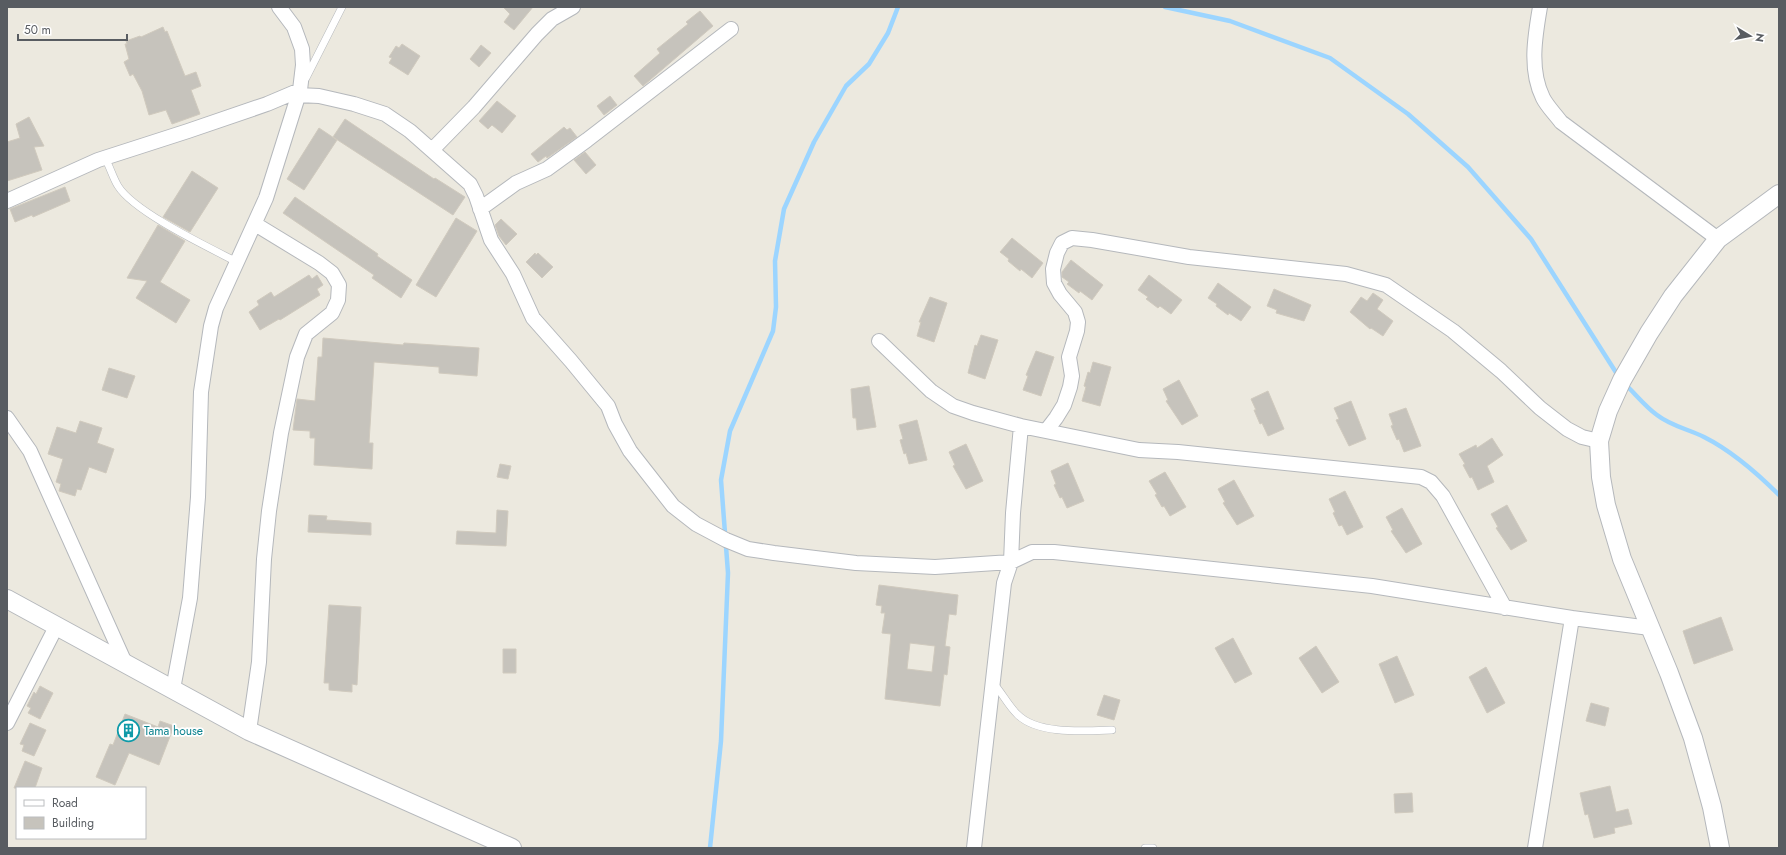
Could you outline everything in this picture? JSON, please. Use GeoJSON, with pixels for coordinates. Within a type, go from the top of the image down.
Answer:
{"type":"FeatureCollection","features":[{"type":"Feature","properties":{"kind":"street"},"geometry":{"type":"LineString","coordinates":[[173,690],[190,598],[198,497],[201,392],[209,340],[216,308],[255,224],[275,173],[299,93],[303,65],[302,49],[294,27],[279,7]]}},
{"type":"Feature","properties":{"kind":"street"},"geometry":{"type":"LineString","coordinates":[[432,150],[474,107],[537,34],[552,19],[573,7]]}},
{"type":"Feature","properties":{"kind":"street"},"geometry":{"type":"LineString","coordinates":[[1540,7],[1535,44],[1536,78],[1543,98],[1561,122],[1718,239]]}},
{"type":"Feature","properties":{"kind":"street"},"geometry":{"type":"LineString","coordinates":[[480,209],[516,183],[547,169],[731,29]]}},
{"type":"Feature","properties":{"kind":"street"},"geometry":{"type":"LineString","coordinates":[[7,201],[105,158],[299,93],[354,104],[385,114],[410,131],[470,184],[476,196],[491,240],[513,274],[533,318],[572,361],[608,406],[615,424],[630,451],[674,506],[696,524],[726,540],[748,549],[856,563],[935,567],[1011,562],[1032,552],[1054,552],[1372,586],[1505,608],[1650,628]]}},
{"type":"Feature","properties":{"kind":"street"},"geometry":{"type":"LineString","coordinates":[[1720,848],[1712,807],[1693,738],[1669,673],[1622,559],[1606,506],[1601,477],[1599,441],[1608,411],[1614,398],[1649,333],[1673,296],[1718,239],[1779,194]]}},
{"type":"Feature","properties":{"kind":"street"},"geometry":{"type":"LineString","coordinates":[[248,731],[259,662],[264,559],[269,511],[281,433],[297,357],[306,334],[332,313],[338,300],[339,285],[332,273],[319,263],[255,224]]}},
{"type":"Feature","properties":{"kind":"street"},"geometry":{"type":"LineString","coordinates":[[1046,431],[1064,405],[1071,382],[1069,357],[1077,331],[1078,322],[1075,312],[1060,294],[1054,283],[1053,269],[1057,253],[1062,243],[1072,238],[1092,240],[1189,257],[1346,274],[1386,285],[1453,331],[1501,370],[1540,408],[1568,429],[1582,437],[1599,441]]}},
{"type":"Feature","properties":{"kind":"street"},"geometry":{"type":"LineString","coordinates":[[880,341],[931,391],[953,406],[972,413],[1021,426],[1139,450],[1178,452],[1421,477],[1430,482],[1442,496],[1505,608]]}},
{"type":"Feature","properties":{"kind":"street"},"geometry":{"type":"LineString","coordinates":[[7,418],[30,451],[126,665]]}},
{"type":"Feature","properties":{"kind":"street"},"geometry":{"type":"LineString","coordinates":[[974,848],[1004,583],[1011,562],[1021,426]]}},
{"type":"Feature","properties":{"kind":"street"},"geometry":{"type":"LineString","coordinates":[[7,599],[248,731],[512,848]]}},
{"type":"Feature","properties":{"kind":"street"},"geometry":{"type":"LineString","coordinates":[[1535,848],[1572,618]]}},
{"type":"Feature","properties":{"kind":"street"},"geometry":{"type":"LineString","coordinates":[[7,723],[56,627]]}},
{"type":"Feature","properties":{"kind":"lane"},"geometry":{"type":"LineString","coordinates":[[299,93],[342,7]]}},
{"type":"Feature","properties":{"kind":"lane"},"geometry":{"type":"LineString","coordinates":[[105,158],[118,186],[128,198],[150,214],[237,262]]}},
{"type":"Feature","properties":{"kind":"lane"},"geometry":{"type":"LineString","coordinates":[[993,682],[1017,714],[1029,723],[1040,727],[1077,731],[1112,730]]}},
{"type":"Feature","properties":{"kind":"lane"},"geometry":{"type":"LineString","coordinates":[[1145,848],[1153,848]]}},
{"type":"Feature","properties":{"kind":"building"},"geometry":{"type":"Polygon","coordinates":[[[503,7],[533,7],[514,30],[504,22],[510,14],[503,7]]]}},
{"type":"Feature","properties":{"kind":"building"},"geometry":{"type":"Polygon","coordinates":[[[700,11],[713,26],[643,86],[634,76],[660,53],[657,49],[688,24],[686,22],[700,11]]]}},
{"type":"Feature","properties":{"kind":"building"},"geometry":{"type":"Polygon","coordinates":[[[163,27],[165,32],[167,31],[185,76],[196,72],[201,86],[191,90],[200,114],[172,124],[166,110],[149,115],[142,91],[133,74],[130,76],[124,62],[129,59],[125,44],[127,44],[126,41],[140,36],[141,37],[163,27]]]}},
{"type":"Feature","properties":{"kind":"building"},"geometry":{"type":"Polygon","coordinates":[[[402,44],[420,56],[408,75],[389,63],[392,58],[389,57],[396,46],[399,48],[402,44]]]}},
{"type":"Feature","properties":{"kind":"building"},"geometry":{"type":"Polygon","coordinates":[[[481,45],[491,53],[479,67],[470,59],[481,45]]]}},
{"type":"Feature","properties":{"kind":"building"},"geometry":{"type":"Polygon","coordinates":[[[610,96],[617,105],[604,115],[597,106],[610,96]]]}},
{"type":"Feature","properties":{"kind":"building"},"geometry":{"type":"Polygon","coordinates":[[[497,101],[516,116],[502,133],[492,125],[488,129],[479,121],[497,101]]]}},
{"type":"Feature","properties":{"kind":"building"},"geometry":{"type":"Polygon","coordinates":[[[29,117],[44,146],[34,147],[42,170],[7,181],[7,142],[20,138],[16,124],[29,117]]]}},
{"type":"Feature","properties":{"kind":"building"},"geometry":{"type":"Polygon","coordinates":[[[345,119],[434,179],[435,178],[465,197],[453,215],[333,137],[345,119]]]}},
{"type":"Feature","properties":{"kind":"building"},"geometry":{"type":"Polygon","coordinates":[[[564,127],[567,130],[570,128],[577,137],[547,158],[546,156],[538,162],[531,154],[564,127]]]}},
{"type":"Feature","properties":{"kind":"building"},"geometry":{"type":"Polygon","coordinates":[[[319,128],[337,140],[304,190],[287,179],[319,128]]]}},
{"type":"Feature","properties":{"kind":"building"},"geometry":{"type":"Polygon","coordinates":[[[585,152],[596,165],[586,174],[574,160],[585,152]]]}},
{"type":"Feature","properties":{"kind":"building"},"geometry":{"type":"Polygon","coordinates":[[[192,171],[218,188],[190,232],[163,217],[192,171]]]}},
{"type":"Feature","properties":{"kind":"building"},"geometry":{"type":"Polygon","coordinates":[[[65,187],[70,201],[33,217],[32,215],[15,222],[10,209],[65,187]]]}},
{"type":"Feature","properties":{"kind":"building"},"geometry":{"type":"Polygon","coordinates":[[[295,197],[378,254],[377,256],[412,280],[401,298],[372,278],[374,275],[283,213],[295,197]]]}},
{"type":"Feature","properties":{"kind":"building"},"geometry":{"type":"Polygon","coordinates":[[[456,218],[477,231],[436,297],[416,285],[456,218]]]}},
{"type":"Feature","properties":{"kind":"building"},"geometry":{"type":"Polygon","coordinates":[[[501,219],[517,234],[506,245],[499,236],[495,225],[501,219]]]}},
{"type":"Feature","properties":{"kind":"building"},"geometry":{"type":"Polygon","coordinates":[[[158,225],[185,241],[160,282],[190,300],[176,323],[136,298],[147,281],[127,278],[158,225]]]}},
{"type":"Feature","properties":{"kind":"building"},"geometry":{"type":"Polygon","coordinates":[[[1012,238],[1043,263],[1032,278],[1021,269],[1020,271],[1000,252],[1012,238]]]}},
{"type":"Feature","properties":{"kind":"building"},"geometry":{"type":"Polygon","coordinates":[[[535,253],[536,255],[538,253],[553,267],[542,278],[526,262],[535,253]]]}},
{"type":"Feature","properties":{"kind":"building"},"geometry":{"type":"Polygon","coordinates":[[[1071,260],[1103,285],[1092,300],[1067,284],[1069,282],[1062,277],[1062,272],[1071,260]]]}},
{"type":"Feature","properties":{"kind":"building"},"geometry":{"type":"Polygon","coordinates":[[[309,275],[312,279],[317,275],[323,285],[317,289],[320,295],[280,320],[279,319],[260,330],[249,312],[259,305],[257,301],[271,292],[274,297],[309,275]]]}},
{"type":"Feature","properties":{"kind":"building"},"geometry":{"type":"Polygon","coordinates":[[[1149,275],[1182,300],[1171,314],[1160,306],[1158,308],[1146,299],[1148,297],[1138,290],[1149,275]]]}},
{"type":"Feature","properties":{"kind":"building"},"geometry":{"type":"Polygon","coordinates":[[[1218,283],[1251,307],[1241,321],[1229,313],[1228,315],[1216,306],[1217,304],[1208,298],[1218,283]]]}},
{"type":"Feature","properties":{"kind":"building"},"geometry":{"type":"Polygon","coordinates":[[[1274,289],[1311,305],[1304,321],[1276,313],[1277,310],[1267,306],[1274,289]]]}},
{"type":"Feature","properties":{"kind":"building"},"geometry":{"type":"Polygon","coordinates":[[[1373,293],[1383,300],[1377,309],[1393,321],[1383,336],[1371,328],[1370,329],[1350,312],[1361,297],[1367,301],[1373,293]]]}},
{"type":"Feature","properties":{"kind":"building"},"geometry":{"type":"Polygon","coordinates":[[[930,297],[947,303],[934,342],[917,336],[921,322],[919,322],[930,297]]]}},
{"type":"Feature","properties":{"kind":"building"},"geometry":{"type":"Polygon","coordinates":[[[981,335],[998,340],[985,379],[968,373],[975,345],[977,346],[981,335]]]}},
{"type":"Feature","properties":{"kind":"building"},"geometry":{"type":"Polygon","coordinates":[[[323,338],[403,345],[404,343],[479,348],[477,376],[439,373],[439,367],[374,362],[369,443],[373,443],[372,469],[314,465],[315,438],[310,438],[310,431],[293,430],[297,399],[315,401],[318,357],[322,357],[323,338]]]}},
{"type":"Feature","properties":{"kind":"building"},"geometry":{"type":"Polygon","coordinates":[[[1036,351],[1054,357],[1041,396],[1023,390],[1028,376],[1026,375],[1036,351]]]}},
{"type":"Feature","properties":{"kind":"building"},"geometry":{"type":"Polygon","coordinates":[[[1093,362],[1111,367],[1100,406],[1082,401],[1086,387],[1084,386],[1093,362]]]}},
{"type":"Feature","properties":{"kind":"building"},"geometry":{"type":"Polygon","coordinates":[[[109,368],[135,376],[127,398],[102,390],[109,368]]]}},
{"type":"Feature","properties":{"kind":"building"},"geometry":{"type":"Polygon","coordinates":[[[1179,380],[1198,416],[1182,425],[1166,401],[1168,400],[1163,389],[1179,380]]]}},
{"type":"Feature","properties":{"kind":"building"},"geometry":{"type":"Polygon","coordinates":[[[869,386],[876,427],[857,430],[856,418],[853,418],[851,389],[869,386]]]}},
{"type":"Feature","properties":{"kind":"building"},"geometry":{"type":"Polygon","coordinates":[[[1268,391],[1284,429],[1268,436],[1262,423],[1260,424],[1251,399],[1268,391]]]}},
{"type":"Feature","properties":{"kind":"building"},"geometry":{"type":"Polygon","coordinates":[[[1351,401],[1366,439],[1349,446],[1336,420],[1339,419],[1334,408],[1351,401]]]}},
{"type":"Feature","properties":{"kind":"building"},"geometry":{"type":"Polygon","coordinates":[[[1406,408],[1421,446],[1404,452],[1399,439],[1397,440],[1391,426],[1393,425],[1389,414],[1406,408]]]}},
{"type":"Feature","properties":{"kind":"building"},"geometry":{"type":"Polygon","coordinates":[[[917,420],[927,460],[909,464],[900,440],[903,439],[899,425],[917,420]]]}},
{"type":"Feature","properties":{"kind":"building"},"geometry":{"type":"Polygon","coordinates":[[[80,421],[102,428],[97,443],[114,449],[106,473],[89,467],[81,490],[77,489],[75,496],[59,491],[61,484],[56,482],[63,459],[48,454],[57,427],[76,433],[80,421]]]}},
{"type":"Feature","properties":{"kind":"building"},"geometry":{"type":"Polygon","coordinates":[[[1492,438],[1503,455],[1487,466],[1494,482],[1478,490],[1472,477],[1470,478],[1463,465],[1465,464],[1459,454],[1476,445],[1477,448],[1492,438]]]}},
{"type":"Feature","properties":{"kind":"building"},"geometry":{"type":"Polygon","coordinates":[[[966,444],[983,481],[966,489],[953,466],[955,465],[949,452],[966,444]]]}},
{"type":"Feature","properties":{"kind":"building"},"geometry":{"type":"Polygon","coordinates":[[[1068,463],[1084,501],[1067,508],[1054,485],[1056,484],[1051,471],[1068,463]]]}},
{"type":"Feature","properties":{"kind":"building"},"geometry":{"type":"Polygon","coordinates":[[[500,464],[511,466],[508,479],[497,477],[500,464]]]}},
{"type":"Feature","properties":{"kind":"building"},"geometry":{"type":"Polygon","coordinates":[[[1165,472],[1186,507],[1170,516],[1164,506],[1162,507],[1155,495],[1157,494],[1149,481],[1165,472]]]}},
{"type":"Feature","properties":{"kind":"building"},"geometry":{"type":"Polygon","coordinates":[[[1234,480],[1254,516],[1237,525],[1223,503],[1225,502],[1218,489],[1234,480]]]}},
{"type":"Feature","properties":{"kind":"building"},"geometry":{"type":"Polygon","coordinates":[[[1345,491],[1363,527],[1347,535],[1342,525],[1339,526],[1329,499],[1345,491]]]}},
{"type":"Feature","properties":{"kind":"building"},"geometry":{"type":"Polygon","coordinates":[[[1507,505],[1527,541],[1511,550],[1496,528],[1498,527],[1491,514],[1507,505]]]}},
{"type":"Feature","properties":{"kind":"building"},"geometry":{"type":"Polygon","coordinates":[[[1402,508],[1422,544],[1406,553],[1391,531],[1393,530],[1386,517],[1402,508]]]}},
{"type":"Feature","properties":{"kind":"building"},"geometry":{"type":"Polygon","coordinates":[[[497,510],[508,511],[506,546],[456,544],[457,531],[496,533],[497,510]]]}},
{"type":"Feature","properties":{"kind":"building"},"geometry":{"type":"Polygon","coordinates":[[[309,515],[327,516],[326,520],[371,523],[371,535],[308,532],[309,515]]]}},
{"type":"Feature","properties":{"kind":"building"},"geometry":{"type":"Polygon","coordinates":[[[879,585],[958,595],[956,615],[949,614],[945,646],[950,647],[947,675],[944,674],[940,706],[885,699],[891,634],[882,633],[885,613],[881,613],[882,606],[876,605],[879,585]],[[910,643],[907,669],[932,672],[935,646],[910,643]]]}},
{"type":"Feature","properties":{"kind":"building"},"geometry":{"type":"Polygon","coordinates":[[[329,605],[361,607],[357,685],[352,684],[352,692],[329,690],[329,683],[324,683],[329,605]]]}},
{"type":"Feature","properties":{"kind":"building"},"geometry":{"type":"Polygon","coordinates":[[[1721,617],[1733,650],[1694,664],[1683,631],[1721,617]]]}},
{"type":"Feature","properties":{"kind":"building"},"geometry":{"type":"Polygon","coordinates":[[[1233,638],[1252,674],[1235,683],[1215,648],[1233,638]]]}},
{"type":"Feature","properties":{"kind":"building"},"geometry":{"type":"Polygon","coordinates":[[[1316,646],[1339,682],[1322,693],[1299,658],[1316,646]]]}},
{"type":"Feature","properties":{"kind":"building"},"geometry":{"type":"Polygon","coordinates":[[[503,649],[516,649],[516,673],[503,673],[503,649]]]}},
{"type":"Feature","properties":{"kind":"building"},"geometry":{"type":"Polygon","coordinates":[[[1397,656],[1414,695],[1395,703],[1379,664],[1397,656]]]}},
{"type":"Feature","properties":{"kind":"building"},"geometry":{"type":"Polygon","coordinates":[[[1486,667],[1505,703],[1487,713],[1469,677],[1486,667]]]}},
{"type":"Feature","properties":{"kind":"building"},"geometry":{"type":"Polygon","coordinates":[[[40,686],[53,693],[40,719],[28,713],[31,708],[27,706],[34,692],[36,694],[40,686]]]}},
{"type":"Feature","properties":{"kind":"building"},"geometry":{"type":"Polygon","coordinates":[[[1104,695],[1120,700],[1114,720],[1097,715],[1104,695]]]}},
{"type":"Feature","properties":{"kind":"building"},"geometry":{"type":"Polygon","coordinates":[[[1591,703],[1609,708],[1605,726],[1586,721],[1591,703]]]}},
{"type":"Feature","properties":{"kind":"building"},"geometry":{"type":"Polygon","coordinates":[[[125,714],[158,727],[160,721],[174,726],[159,765],[129,753],[115,785],[96,777],[110,744],[113,745],[125,714]]]}},
{"type":"Feature","properties":{"kind":"building"},"geometry":{"type":"Polygon","coordinates":[[[30,723],[46,730],[34,756],[22,751],[24,745],[20,744],[30,723]]]}},
{"type":"Feature","properties":{"kind":"building"},"geometry":{"type":"Polygon","coordinates":[[[25,761],[42,768],[35,787],[14,788],[25,761]]]}},
{"type":"Feature","properties":{"kind":"building"},"geometry":{"type":"Polygon","coordinates":[[[1610,786],[1616,812],[1628,809],[1632,824],[1614,828],[1615,833],[1594,838],[1588,814],[1585,815],[1580,793],[1610,786]]]}},
{"type":"Feature","properties":{"kind":"building"},"geometry":{"type":"Polygon","coordinates":[[[1412,793],[1413,812],[1395,813],[1394,794],[1412,793]]]}},
{"type":"Feature","properties":{"kind":"waterway"},"geometry":{"type":"LineString","coordinates":[[710,848],[721,741],[728,573],[721,480],[730,431],[773,331],[776,307],[775,261],[784,209],[814,142],[846,86],[869,64],[888,33],[898,7]]}},
{"type":"Feature","properties":{"kind":"waterway"},"geometry":{"type":"LineString","coordinates":[[1165,7],[1230,21],[1330,58],[1408,114],[1468,167],[1531,239],[1617,374]]}},
{"type":"Feature","properties":{"kind":"waterway"},"geometry":{"type":"LineString","coordinates":[[1628,387],[1649,409],[1662,419],[1698,434],[1724,449],[1753,471],[1779,495]]}},
{"type":"Feature","properties":{"kind":"place","name":"Tama house"},"geometry":{"type":"Point","coordinates":[128,731]}}]}
